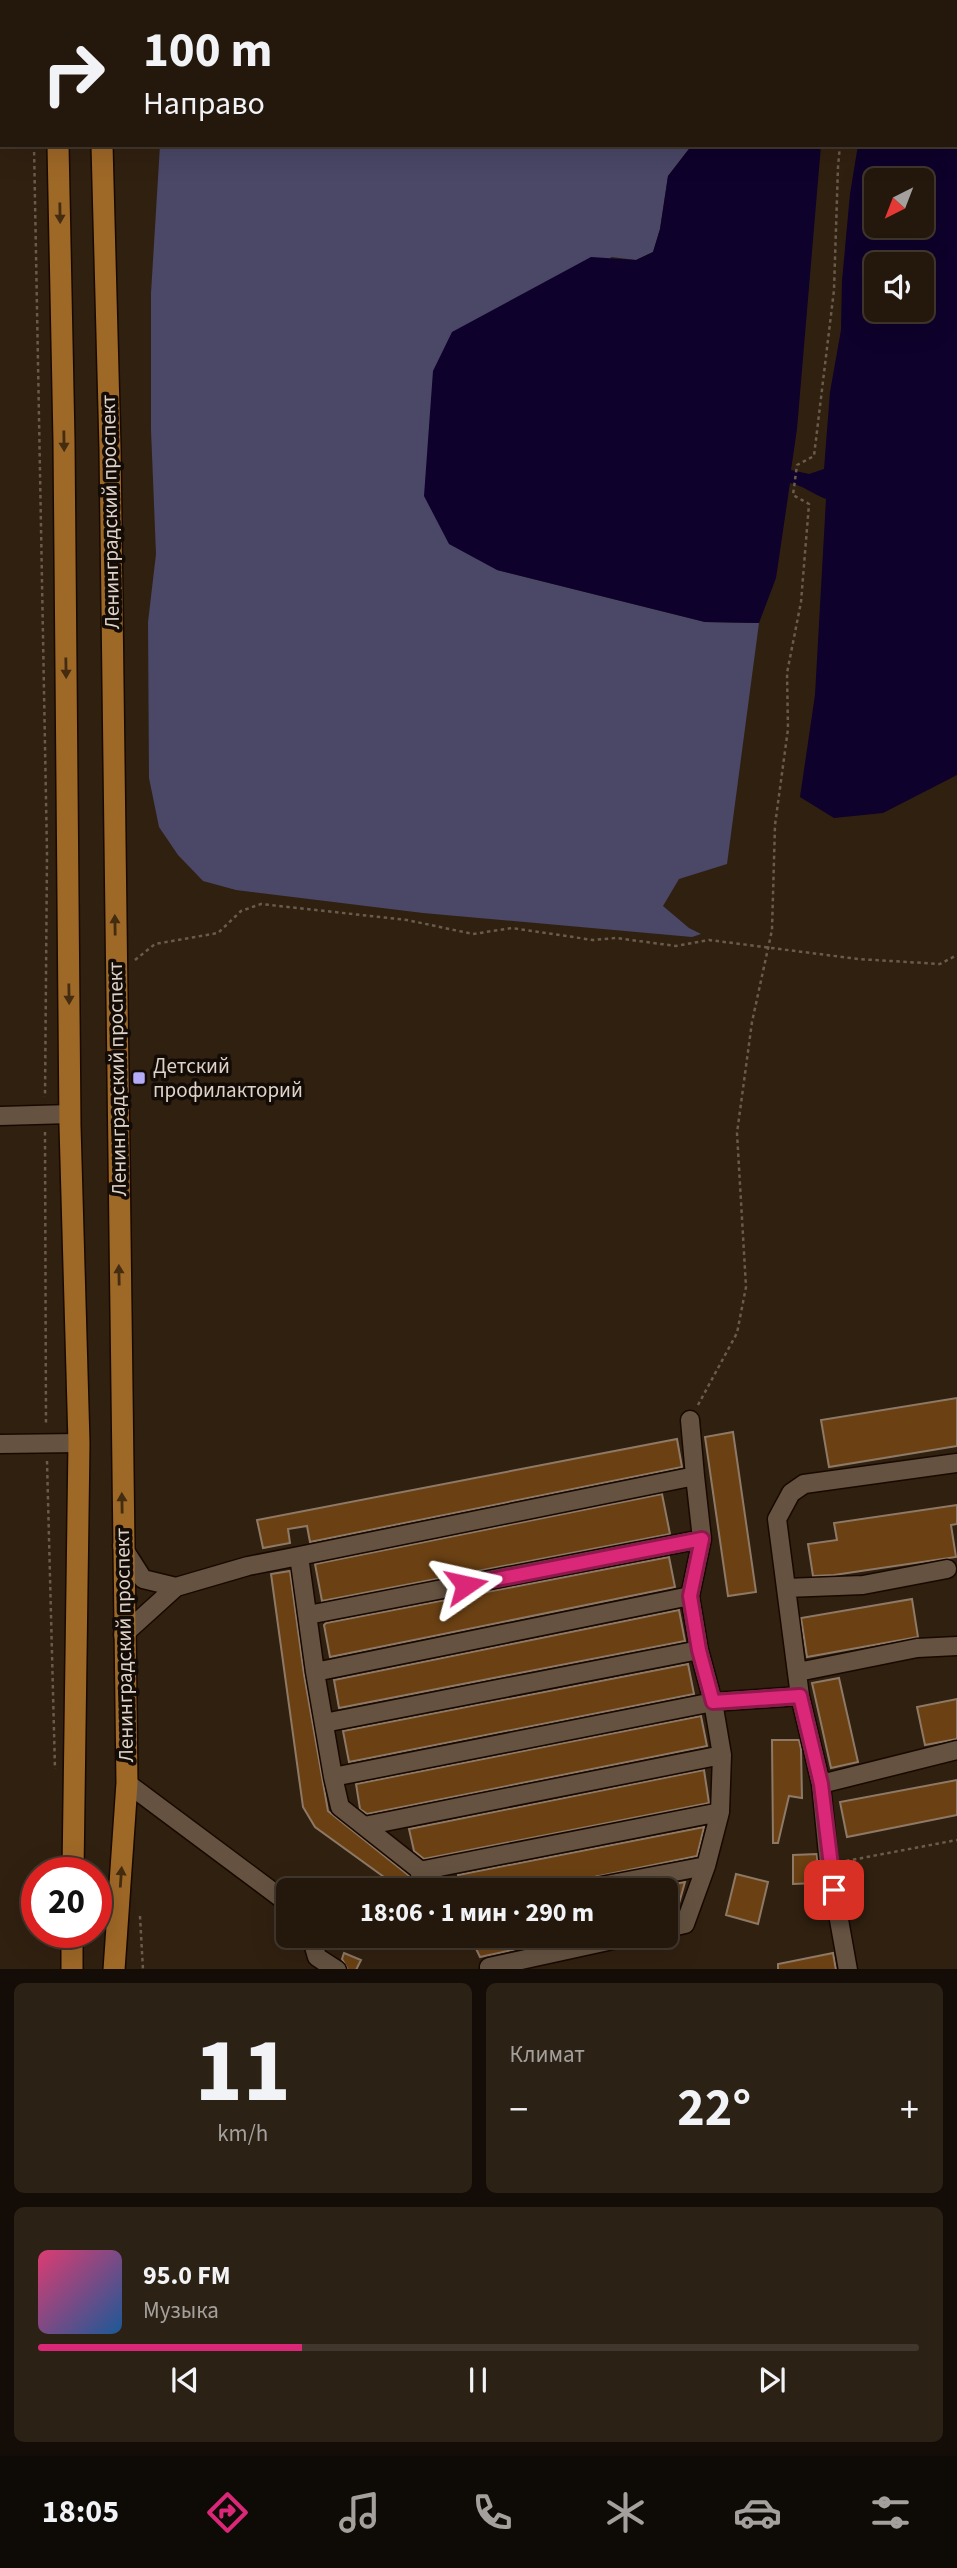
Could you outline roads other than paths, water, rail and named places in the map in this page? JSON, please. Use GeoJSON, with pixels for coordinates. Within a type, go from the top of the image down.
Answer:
{"type":"FeatureCollection","features":[{"type":"Feature","properties":{"kind":"main road"},"geometry":{"type":"LineString","coordinates":[[58,147],[71,1114],[79,1443],[73,1857]]}},
{"type":"Feature","properties":{"kind":"main road","name":"Ленинградский проспект"},"geometry":{"type":"LineString","coordinates":[[102,147],[110,449],[123,1635],[127,1783],[114,1969]]}},
{"type":"Feature","properties":{"kind":"main road"},"geometry":{"type":"LineString","coordinates":[[72,1948],[72,1969]]}},
{"type":"Feature","properties":{"kind":"street"},"geometry":{"type":"LineString","coordinates":[[0,1116],[71,1114]]}},
{"type":"Feature","properties":{"kind":"street"},"geometry":{"type":"LineString","coordinates":[[678,1926],[685,1924],[706,1866],[720,1812],[722,1755],[690,1596],[702,1539],[690,1420]]}},
{"type":"Feature","properties":{"kind":"street"},"geometry":{"type":"LineString","coordinates":[[0,1444],[79,1443]]}},
{"type":"Feature","properties":{"kind":"street"},"geometry":{"type":"LineString","coordinates":[[848,1969],[829,1864],[821,1784],[800,1696],[777,1519],[791,1493],[804,1484],[957,1464]]}},
{"type":"Feature","properties":{"kind":"street"},"geometry":{"type":"LineString","coordinates":[[123,1635],[176,1587],[248,1566],[695,1476]]}},
{"type":"Feature","properties":{"kind":"street"},"geometry":{"type":"LineString","coordinates":[[308,1615],[702,1539]]}},
{"type":"Feature","properties":{"kind":"street"},"geometry":{"type":"LineString","coordinates":[[122,1546],[143,1579],[176,1587]]}},
{"type":"Feature","properties":{"kind":"street"},"geometry":{"type":"LineString","coordinates":[[299,1556],[332,1777],[340,1807],[428,1878]]}},
{"type":"Feature","properties":{"kind":"street"},"geometry":{"type":"LineString","coordinates":[[786,1588],[863,1585],[947,1569]]}},
{"type":"Feature","properties":{"kind":"street"},"geometry":{"type":"LineString","coordinates":[[315,1672],[690,1596]]}},
{"type":"Feature","properties":{"kind":"street"},"geometry":{"type":"LineString","coordinates":[[797,1672],[918,1648],[957,1646]]}},
{"type":"Feature","properties":{"kind":"street"},"geometry":{"type":"LineString","coordinates":[[324,1723],[699,1650]]}},
{"type":"Feature","properties":{"kind":"street"},"geometry":{"type":"LineString","coordinates":[[332,1777],[713,1702],[800,1696]]}},
{"type":"Feature","properties":{"kind":"street"},"geometry":{"type":"LineString","coordinates":[[821,1784],[957,1750]]}},
{"type":"Feature","properties":{"kind":"street"},"geometry":{"type":"LineString","coordinates":[[364,1826],[722,1755]]}},
{"type":"Feature","properties":{"kind":"street"},"geometry":{"type":"LineString","coordinates":[[127,1783],[276,1894]]}},
{"type":"Feature","properties":{"kind":"street"},"geometry":{"type":"LineString","coordinates":[[419,1871],[720,1812]]}},
{"type":"Feature","properties":{"kind":"street"},"geometry":{"type":"LineString","coordinates":[[643,1878],[706,1866]]}},
{"type":"Feature","properties":{"kind":"street"},"geometry":{"type":"LineString","coordinates":[[314,1948],[317,1957],[337,1969]]}},
{"type":"Feature","properties":{"kind":"street"},"geometry":{"type":"LineString","coordinates":[[489,1966],[574,1948]]}},
{"type":"Feature","properties":{"kind":"place","name":"Детский профилакторий"},"geometry":{"type":"Point","coordinates":[139,1078]}}]}
